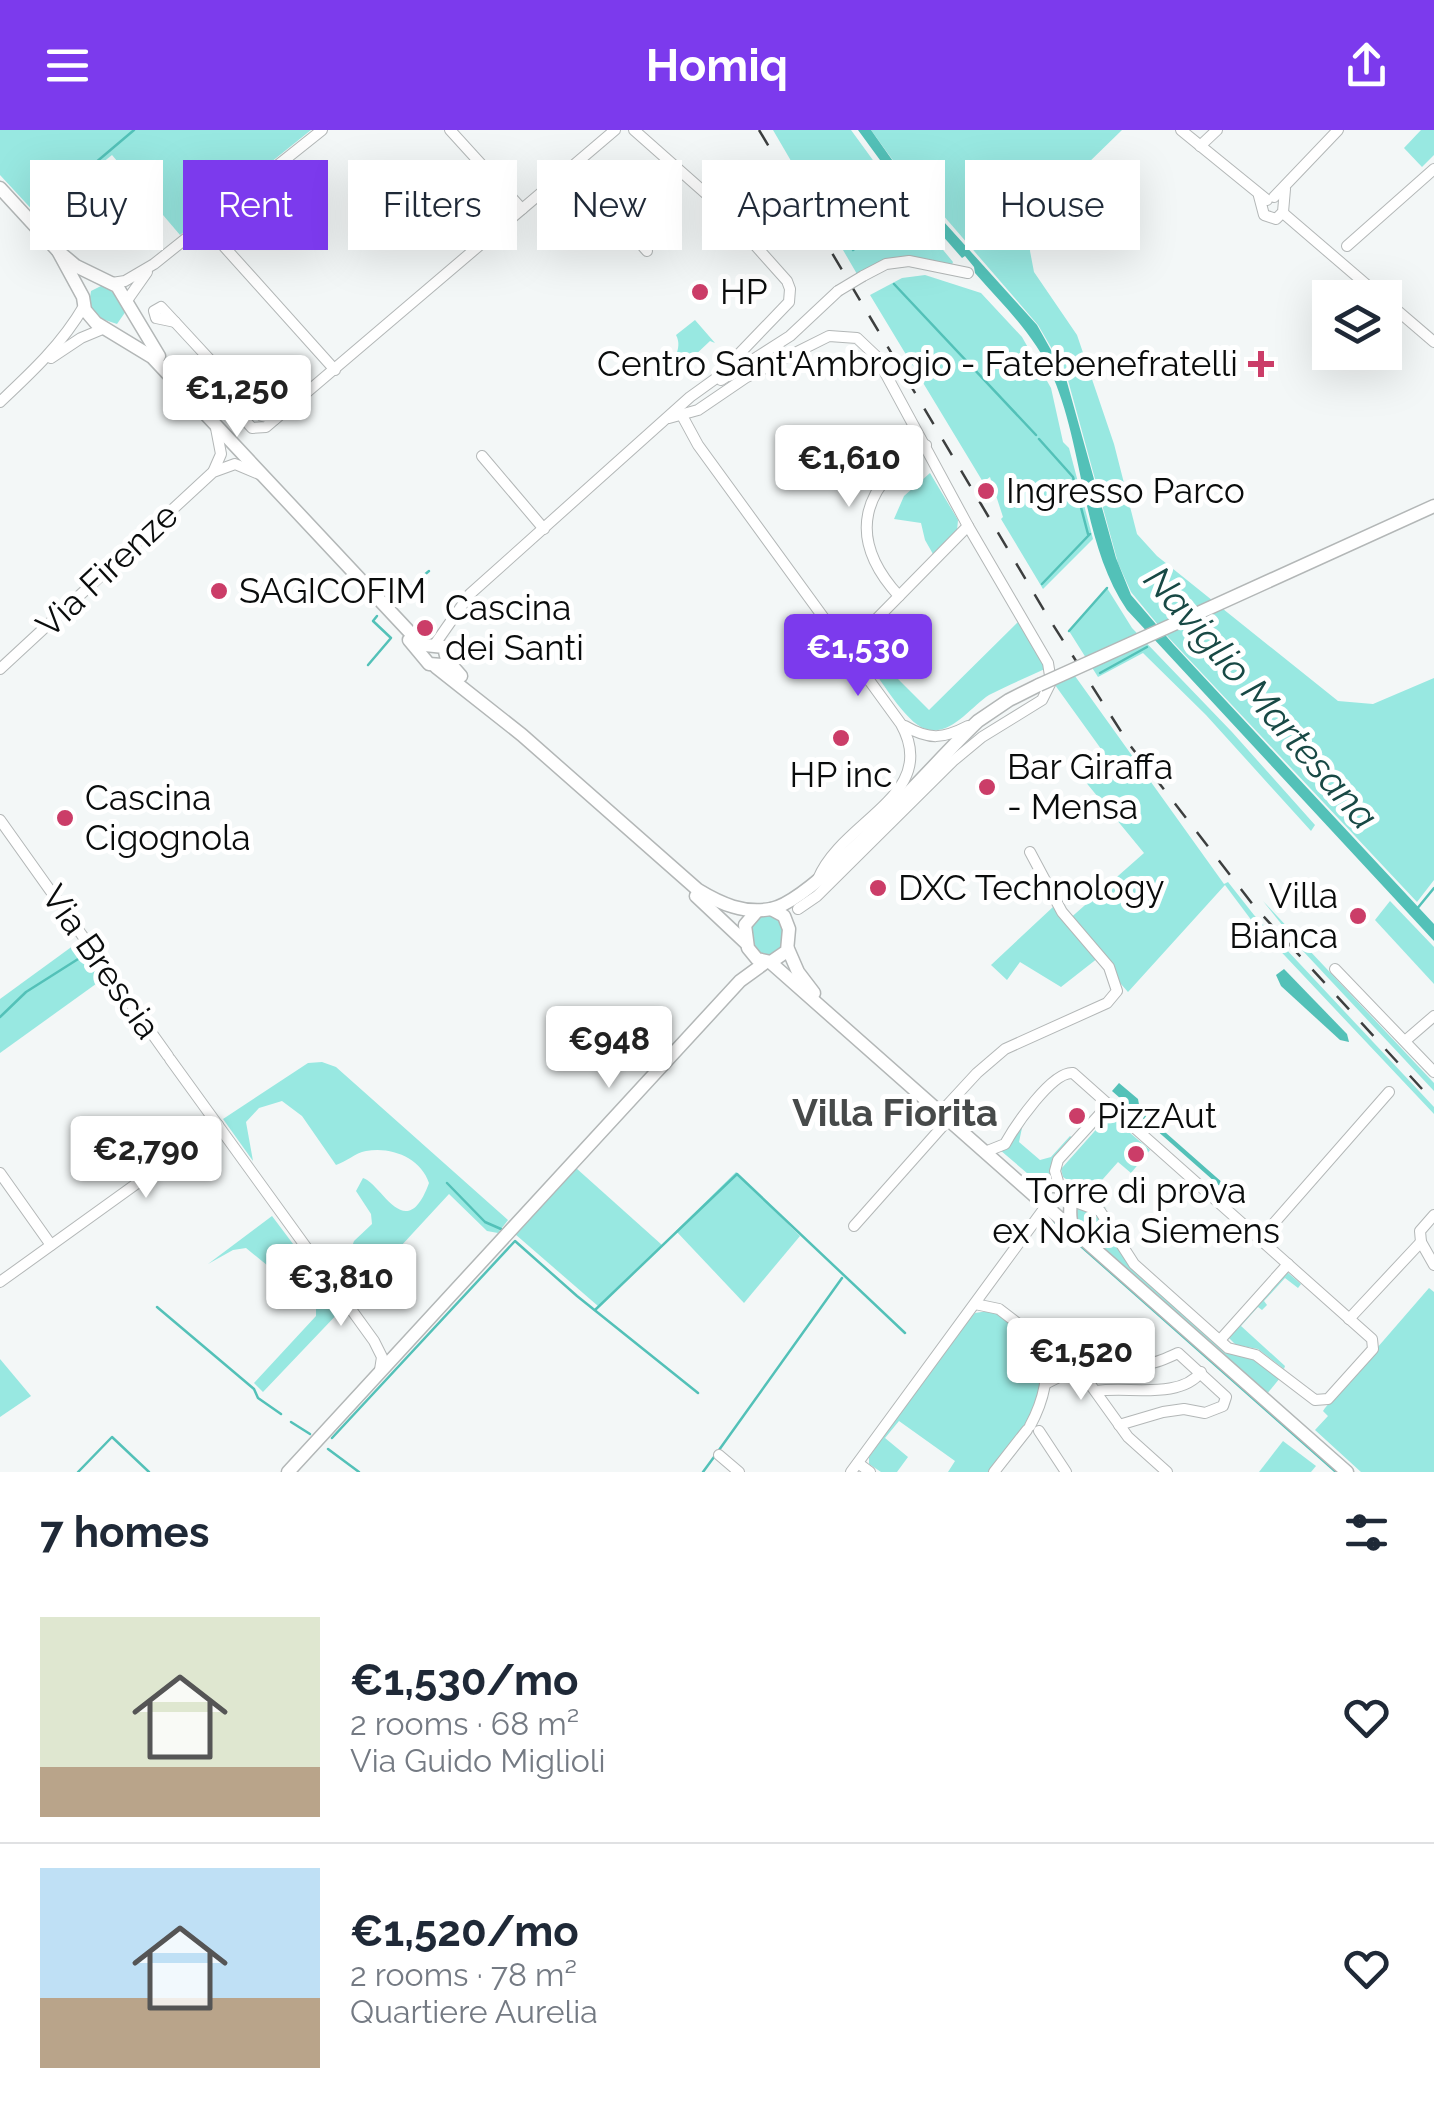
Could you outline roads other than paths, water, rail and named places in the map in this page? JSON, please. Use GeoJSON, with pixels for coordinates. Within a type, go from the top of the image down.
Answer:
{"type":"FeatureCollection","features":[{"type":"Feature","properties":{"kind":"main road"},"geometry":{"type":"LineString","coordinates":[[0,188],[58,251],[76,266],[107,282],[129,304],[154,351],[247,452],[272,486]]}},
{"type":"Feature","properties":{"kind":"main road"},"geometry":{"type":"LineString","coordinates":[[58,251],[96,323],[150,355],[356,577],[507,716],[522,735],[670,868],[757,959],[768,962],[831,1013],[1347,1472]]}},
{"type":"Feature","properties":{"kind":"main road"},"geometry":{"type":"LineString","coordinates":[[84,302],[88,287],[107,282]]}},
{"type":"Feature","properties":{"kind":"main road"},"geometry":{"type":"LineString","coordinates":[[107,328],[123,324],[129,304]]}},
{"type":"Feature","properties":{"kind":"main road"},"geometry":{"type":"LineString","coordinates":[[831,1013],[801,977],[788,949],[789,926],[812,887],[978,721],[1039,685],[1434,506]]}},
{"type":"Feature","properties":{"kind":"main road"},"geometry":{"type":"LineString","coordinates":[[670,868],[711,898],[732,907],[781,913],[789,926]]}},
{"type":"Feature","properties":{"kind":"main road"},"geometry":{"type":"LineString","coordinates":[[740,981],[748,966],[746,924],[764,910],[812,887]]}},
{"type":"Feature","properties":{"kind":"main road"},"geometry":{"type":"LineString","coordinates":[[288,1472],[740,981],[781,958],[788,949]]}},
{"type":"Feature","properties":{"kind":"main road"},"geometry":{"type":"LineString","coordinates":[[1022,1185],[1038,1189],[1055,1186],[1068,1191],[1068,1216],[1074,1230]]}},
{"type":"Feature","properties":{"kind":"main road"},"geometry":{"type":"LineString","coordinates":[[1047,1209],[1044,1193],[1055,1186]]}},
{"type":"Feature","properties":{"kind":"main road"},"geometry":{"type":"LineString","coordinates":[[1047,1209],[1063,1210],[1069,1202]]}},
{"type":"Feature","properties":{"kind":"street"},"geometry":{"type":"LineString","coordinates":[[284,160],[322,130]]}},
{"type":"Feature","properties":{"kind":"street"},"geometry":{"type":"LineString","coordinates":[[450,130],[522,208]]}},
{"type":"Feature","properties":{"kind":"street"},"geometry":{"type":"LineString","coordinates":[[580,160],[615,130]]}},
{"type":"Feature","properties":{"kind":"street"},"geometry":{"type":"LineString","coordinates":[[634,130],[722,207],[790,288],[786,307],[720,384],[696,410],[676,414]]}},
{"type":"Feature","properties":{"kind":"street"},"geometry":{"type":"LineString","coordinates":[[1181,130],[1361,280]]}},
{"type":"Feature","properties":{"kind":"street"},"geometry":{"type":"LineString","coordinates":[[1200,146],[1217,130]]}},
{"type":"Feature","properties":{"kind":"street"},"geometry":{"type":"LineString","coordinates":[[1274,206],[1338,130]]}},
{"type":"Feature","properties":{"kind":"street"},"geometry":{"type":"LineString","coordinates":[[1347,246],[1434,170]]}},
{"type":"Feature","properties":{"kind":"street"},"geometry":{"type":"LineString","coordinates":[[206,356],[215,387],[252,428],[264,428],[537,196]]}},
{"type":"Feature","properties":{"kind":"street"},"geometry":{"type":"LineString","coordinates":[[107,282],[128,280],[183,241]]}},
{"type":"Feature","properties":{"kind":"street"},"geometry":{"type":"LineString","coordinates":[[227,250],[334,370]]}},
{"type":"Feature","properties":{"kind":"street"},"geometry":{"type":"LineString","coordinates":[[437,655],[470,594],[676,414],[688,399],[720,384],[790,336],[838,291],[886,264],[908,261],[968,273]]}},
{"type":"Feature","properties":{"kind":"street"},"geometry":{"type":"LineString","coordinates":[[129,304],[135,286],[154,264]]}},
{"type":"Feature","properties":{"kind":"street"},"geometry":{"type":"LineString","coordinates":[[38,368],[68,333],[84,302]]}},
{"type":"Feature","properties":{"kind":"street"},"geometry":{"type":"LineString","coordinates":[[1402,313],[1433,338]]}},
{"type":"Feature","properties":{"kind":"street"},"geometry":{"type":"LineString","coordinates":[[175,322],[262,416],[276,419]]}},
{"type":"Feature","properties":{"kind":"street"},"geometry":{"type":"LineString","coordinates":[[0,402],[38,368],[82,338],[107,328]]}},
{"type":"Feature","properties":{"kind":"street"},"geometry":{"type":"LineString","coordinates":[[720,384],[745,378],[826,337],[854,337],[874,352],[968,526],[1046,659],[1050,688],[1034,705],[952,760],[817,896],[798,909]]}},
{"type":"Feature","properties":{"kind":"street"},"geometry":{"type":"LineString","coordinates":[[215,387],[227,378]]}},
{"type":"Feature","properties":{"kind":"street"},"geometry":{"type":"LineString","coordinates":[[688,399],[688,406],[696,410]]}},
{"type":"Feature","properties":{"kind":"street"},"geometry":{"type":"LineString","coordinates":[[676,414],[902,724],[913,755],[910,774],[828,858],[812,887]]}},
{"type":"Feature","properties":{"kind":"street"},"geometry":{"type":"LineString","coordinates":[[213,472],[220,454],[216,428]]}},
{"type":"Feature","properties":{"kind":"street"},"geometry":{"type":"LineString","coordinates":[[898,596],[873,560],[869,513],[875,493],[889,472],[926,445]]}},
{"type":"Feature","properties":{"kind":"street"},"geometry":{"type":"LineString","coordinates":[[482,456],[544,529]]}},
{"type":"Feature","properties":{"kind":"street"},"geometry":{"type":"LineString","coordinates":[[213,472],[235,464],[260,475]]}},
{"type":"Feature","properties":{"kind":"street","name":"Via Firenze"},"geometry":{"type":"LineString","coordinates":[[0,669],[213,472]]}},
{"type":"Feature","properties":{"kind":"street"},"geometry":{"type":"LineString","coordinates":[[847,650],[968,526]]}},
{"type":"Feature","properties":{"kind":"street"},"geometry":{"type":"LineString","coordinates":[[902,724],[920,735],[938,738],[978,721]]}},
{"type":"Feature","properties":{"kind":"street","name":"Via Brescia"},"geometry":{"type":"LineString","coordinates":[[0,820],[374,1341]]}},
{"type":"Feature","properties":{"kind":"street"},"geometry":{"type":"LineString","coordinates":[[854,1226],[977,1073],[1005,1049],[1107,1003],[1117,991],[1111,970],[1060,910],[1030,852]]}},
{"type":"Feature","properties":{"kind":"street"},"geometry":{"type":"LineString","coordinates":[[1335,969],[1434,1072]]}},
{"type":"Feature","properties":{"kind":"street"},"geometry":{"type":"LineString","coordinates":[[1404,1041],[1434,1016]]}},
{"type":"Feature","properties":{"kind":"street"},"geometry":{"type":"LineString","coordinates":[[985,1152],[1005,1144],[1014,1126],[1060,1074],[1070,1072],[1288,1264],[1374,1346],[1322,1402],[1315,1400],[1255,1355],[1235,1352],[1220,1340],[1134,1264],[1100,1211],[1069,1202]]}},
{"type":"Feature","properties":{"kind":"street"},"geometry":{"type":"LineString","coordinates":[[1260,1239],[1389,1092]]}},
{"type":"Feature","properties":{"kind":"street"},"geometry":{"type":"LineString","coordinates":[[1055,1186],[1058,1160],[1109,1104]]}},
{"type":"Feature","properties":{"kind":"street"},"geometry":{"type":"LineString","coordinates":[[0,1282],[218,1126]]}},
{"type":"Feature","properties":{"kind":"street"},"geometry":{"type":"LineString","coordinates":[[961,1152],[972,1140]]}},
{"type":"Feature","properties":{"kind":"street"},"geometry":{"type":"LineString","coordinates":[[0,1174],[51,1245]]}},
{"type":"Feature","properties":{"kind":"street"},"geometry":{"type":"LineString","coordinates":[[870,1472],[854,1467],[1047,1209]]}},
{"type":"Feature","properties":{"kind":"street"},"geometry":{"type":"LineString","coordinates":[[1434,1215],[1420,1231],[1421,1242],[1434,1265]]}},
{"type":"Feature","properties":{"kind":"street"},"geometry":{"type":"LineString","coordinates":[[1349,1319],[1421,1242]]}},
{"type":"Feature","properties":{"kind":"street"},"geometry":{"type":"LineString","coordinates":[[1220,1340],[1288,1264]]}},
{"type":"Feature","properties":{"kind":"street"},"geometry":{"type":"LineString","coordinates":[[988,1287],[1008,1317]]}},
{"type":"Feature","properties":{"kind":"street"},"geometry":{"type":"LineString","coordinates":[[975,1304],[994,1307],[1085,1376],[1119,1424],[1166,1472]]}},
{"type":"Feature","properties":{"kind":"street"},"geometry":{"type":"LineString","coordinates":[[374,1341],[391,1346],[409,1340]]}},
{"type":"Feature","properties":{"kind":"street"},"geometry":{"type":"LineString","coordinates":[[374,1341],[382,1357],[380,1372]]}},
{"type":"Feature","properties":{"kind":"street"},"geometry":{"type":"LineString","coordinates":[[994,1472],[1033,1431],[1046,1384],[1042,1344]]}},
{"type":"Feature","properties":{"kind":"street"},"geometry":{"type":"LineString","coordinates":[[1046,1384],[1061,1376],[1085,1376],[1112,1348],[1146,1365],[1178,1353],[1226,1396],[1225,1404],[1209,1412],[1168,1411],[1119,1424]]}},
{"type":"Feature","properties":{"kind":"street"},"geometry":{"type":"LineString","coordinates":[[1097,1391],[1134,1392],[1183,1386],[1201,1372]]}},
{"type":"Feature","properties":{"kind":"street"},"geometry":{"type":"LineString","coordinates":[[1033,1431],[1066,1472]]}},
{"type":"Feature","properties":{"kind":"street"},"geometry":{"type":"LineString","coordinates":[[719,1455],[739,1472]]}},
{"type":"Feature","properties":{"kind":"waterway"},"geometry":{"type":"LineString","coordinates":[[99,160],[134,130]]}},
{"type":"Feature","properties":{"kind":"waterway"},"geometry":{"type":"LineString","coordinates":[[894,284],[1036,435]]}},
{"type":"Feature","properties":{"kind":"waterway"},"geometry":{"type":"LineString","coordinates":[[1039,439],[1073,477],[1088,534]]}},
{"type":"Feature","properties":{"kind":"waterway"},"geometry":{"type":"LineString","coordinates":[[1042,584],[1090,534]]}},
{"type":"Feature","properties":{"kind":"waterway"},"geometry":{"type":"LineString","coordinates":[[392,602],[429,571]]}},
{"type":"Feature","properties":{"kind":"waterway"},"geometry":{"type":"LineString","coordinates":[[1069,631],[1107,588]]}},
{"type":"Feature","properties":{"kind":"waterway"},"geometry":{"type":"LineString","coordinates":[[368,665],[391,638],[373,621],[377,616]]}},
{"type":"Feature","properties":{"kind":"waterway"},"geometry":{"type":"LineString","coordinates":[[1100,673],[1147,647]]}},
{"type":"Feature","properties":{"kind":"waterway"},"geometry":{"type":"LineString","coordinates":[[1416,910],[1434,888]]}},
{"type":"Feature","properties":{"kind":"waterway"},"geometry":{"type":"LineString","coordinates":[[0,1017],[26,992],[86,954]]}},
{"type":"Feature","properties":{"kind":"waterway"},"geometry":{"type":"LineString","coordinates":[[595,1310],[737,1174],[905,1333]]}},
{"type":"Feature","properties":{"kind":"waterway"},"geometry":{"type":"LineString","coordinates":[[447,1183],[485,1222],[501,1229]]}},
{"type":"Feature","properties":{"kind":"waterway"},"geometry":{"type":"LineString","coordinates":[[1048,1217],[1336,1472]]}},
{"type":"Feature","properties":{"kind":"waterway"},"geometry":{"type":"LineString","coordinates":[[332,1438],[515,1241],[698,1393]]}},
{"type":"Feature","properties":{"kind":"waterway"},"geometry":{"type":"LineString","coordinates":[[719,1450],[842,1278]]}},
{"type":"Feature","properties":{"kind":"waterway"},"geometry":{"type":"LineString","coordinates":[[157,1307],[281,1414]]}},
{"type":"Feature","properties":{"kind":"waterway"},"geometry":{"type":"LineString","coordinates":[[291,1422],[310,1434]]}},
{"type":"Feature","properties":{"kind":"waterway"},"geometry":{"type":"LineString","coordinates":[[78,1472],[112,1437],[149,1472]]}},
{"type":"Feature","properties":{"kind":"waterway"},"geometry":{"type":"LineString","coordinates":[[328,1449],[359,1472]]}},
{"type":"Feature","properties":{"kind":"waterway"},"geometry":{"type":"LineString","coordinates":[[703,1472],[714,1457]]}},
{"type":"Feature","properties":{"kind":"railway"},"geometry":{"type":"LineString","coordinates":[[759,130],[1048,617],[1129,744],[1254,906],[1434,1102]]}},
{"type":"Feature","properties":{"kind":"place","name":"HP"},"geometry":{"type":"Point","coordinates":[700,292]}},
{"type":"Feature","properties":{"kind":"place","name":"Centro Sant'Ambrogio - Fatebenefratelli"},"geometry":{"type":"Point","coordinates":[1261,364]}},
{"type":"Feature","properties":{"kind":"place","name":"Ingresso Parco"},"geometry":{"type":"Point","coordinates":[986,491]}},
{"type":"Feature","properties":{"kind":"place","name":"SAGICOFIM"},"geometry":{"type":"Point","coordinates":[219,591]}},
{"type":"Feature","properties":{"kind":"place","name":"Cascina dei Santi"},"geometry":{"type":"Point","coordinates":[425,628]}},
{"type":"Feature","properties":{"kind":"place","name":"HP inc"},"geometry":{"type":"Point","coordinates":[841,738]}},
{"type":"Feature","properties":{"kind":"place","name":"Bar Giraffa - Mensa"},"geometry":{"type":"Point","coordinates":[987,787]}},
{"type":"Feature","properties":{"kind":"place","name":"Cascina Cigognola"},"geometry":{"type":"Point","coordinates":[65,818]}},
{"type":"Feature","properties":{"kind":"place","name":"DXC Technology"},"geometry":{"type":"Point","coordinates":[878,888]}},
{"type":"Feature","properties":{"kind":"place","name":"Villa Bianca"},"geometry":{"type":"Point","coordinates":[1358,916]}},
{"type":"Feature","properties":{"kind":"place","name":"PizzAut"},"geometry":{"type":"Point","coordinates":[1077,1116]}},
{"type":"Feature","properties":{"kind":"place","name":"Torre di prova ex Nokia Siemens"},"geometry":{"type":"Point","coordinates":[1136,1154]}},
{"type":"Feature","properties":{"kind":"district","name":"Villa Fiorita"},"geometry":{"type":"Point","coordinates":[895,1113]}},
{"type":"Feature","properties":{"kind":"water label","name":"Naviglio Martesana"},"geometry":{"type":"Point","coordinates":[1261,698]}}]}
